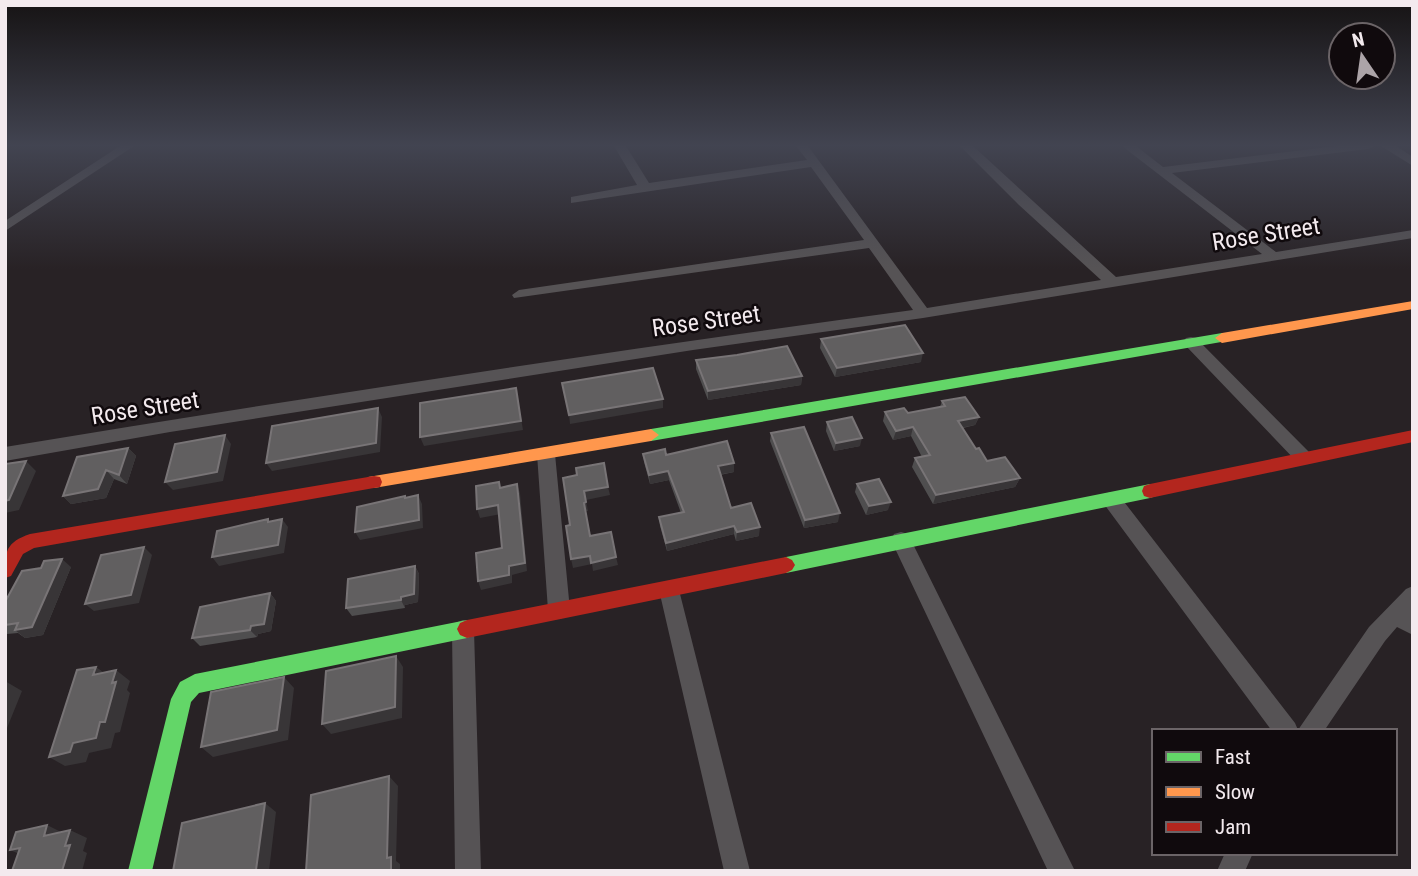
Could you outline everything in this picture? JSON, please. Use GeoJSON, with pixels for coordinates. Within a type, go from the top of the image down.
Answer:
{"type":"FeatureCollection","features":[{"type":"Feature","properties":{"kind":"street"},"geometry":{"type":"LineString","coordinates":[[5,227],[66,187]]}},
{"type":"Feature","properties":{"kind":"street"},"geometry":{"type":"LineString","coordinates":[[575,200],[645,187]]}},
{"type":"Feature","properties":{"kind":"street"},"geometry":{"type":"LineString","coordinates":[[832,187],[923,313]]}},
{"type":"Feature","properties":{"kind":"street"},"geometry":{"type":"LineString","coordinates":[[1008,187],[1111,281]]}},
{"type":"Feature","properties":{"kind":"street"},"geometry":{"type":"LineString","coordinates":[[1181,187],[1273,256]]}},
{"type":"Feature","properties":{"kind":"street","name":"Rose Street"},"geometry":{"type":"LineString","coordinates":[[5,454],[693,345],[923,313],[1413,234]]}},
{"type":"Feature","properties":{"kind":"street"},"geometry":{"type":"LineString","coordinates":[[519,296],[874,243]]}},
{"type":"Feature","properties":{"kind":"street"},"geometry":{"type":"LineString","coordinates":[[5,570],[18,549],[30,541],[1413,305]]}},
{"type":"Feature","properties":{"kind":"street"},"geometry":{"type":"LineString","coordinates":[[1191,342],[1303,457]]}},
{"type":"Feature","properties":{"kind":"street"},"geometry":{"type":"LineString","coordinates":[[140,871],[177,713],[187,689],[195,684],[669,590],[1413,436]]}},
{"type":"Feature","properties":{"kind":"street"},"geometry":{"type":"LineString","coordinates":[[547,454],[559,610]]}},
{"type":"Feature","properties":{"kind":"street"},"geometry":{"type":"LineString","coordinates":[[1111,499],[1285,729]]}},
{"type":"Feature","properties":{"kind":"street"},"geometry":{"type":"LineString","coordinates":[[901,540],[1062,871]]}},
{"type":"Feature","properties":{"kind":"street"},"geometry":{"type":"LineString","coordinates":[[669,590],[737,871]]}},
{"type":"Feature","properties":{"kind":"street"},"geometry":{"type":"LineString","coordinates":[[1311,729],[1377,634],[1404,619],[1413,595]]}},
{"type":"Feature","properties":{"kind":"street"},"geometry":{"type":"LineString","coordinates":[[463,630],[468,871]]}},
{"type":"Feature","properties":{"kind":"street"},"geometry":{"type":"LineString","coordinates":[[1230,871],[1239,855]]}},
{"type":"Feature","properties":{"kind":"building"},"geometry":{"type":"Polygon","coordinates":[[[905,325],[923,353],[837,368],[821,339],[905,325]]]}},
{"type":"Feature","properties":{"kind":"building"},"geometry":{"type":"Polygon","coordinates":[[[787,346],[802,376],[708,391],[696,360],[737,355],[787,346]]]}},
{"type":"Feature","properties":{"kind":"building"},"geometry":{"type":"Polygon","coordinates":[[[653,368],[663,399],[569,415],[562,383],[653,368]]]}},
{"type":"Feature","properties":{"kind":"building"},"geometry":{"type":"Polygon","coordinates":[[[516,388],[521,421],[420,437],[420,403],[516,388]]]}},
{"type":"Feature","properties":{"kind":"building"},"geometry":{"type":"Polygon","coordinates":[[[965,397],[979,417],[958,421],[976,449],[979,448],[987,461],[1005,457],[1020,478],[936,495],[915,458],[930,455],[913,427],[896,431],[885,412],[904,408],[908,413],[945,406],[942,401],[965,397]]]}},
{"type":"Feature","properties":{"kind":"building"},"geometry":{"type":"Polygon","coordinates":[[[378,408],[376,443],[266,463],[272,426],[378,408]]]}},
{"type":"Feature","properties":{"kind":"building"},"geometry":{"type":"Polygon","coordinates":[[[852,417],[862,438],[836,443],[827,422],[852,417]]]}},
{"type":"Feature","properties":{"kind":"building"},"geometry":{"type":"Polygon","coordinates":[[[804,427],[840,513],[805,520],[771,433],[804,427]]]}},
{"type":"Feature","properties":{"kind":"building"},"geometry":{"type":"Polygon","coordinates":[[[225,435],[217,472],[165,482],[175,444],[225,435]]]}},
{"type":"Feature","properties":{"kind":"building"},"geometry":{"type":"Polygon","coordinates":[[[727,441],[734,463],[718,466],[731,508],[751,503],[760,527],[737,532],[734,526],[666,543],[659,517],[684,512],[668,471],[649,475],[643,454],[665,449],[666,455],[727,441]]]}},
{"type":"Feature","properties":{"kind":"building"},"geometry":{"type":"Polygon","coordinates":[[[128,448],[119,475],[106,470],[98,489],[63,496],[77,457],[128,448]]]}},
{"type":"Feature","properties":{"kind":"building"},"geometry":{"type":"Polygon","coordinates":[[[26,461],[9,500],[5,501],[5,464],[26,461]]]}},
{"type":"Feature","properties":{"kind":"building"},"geometry":{"type":"Polygon","coordinates":[[[604,463],[608,487],[584,491],[584,503],[590,536],[611,532],[616,557],[591,563],[590,556],[571,559],[566,526],[570,525],[563,478],[577,475],[576,468],[604,463]]]}},
{"type":"Feature","properties":{"kind":"building"},"geometry":{"type":"Polygon","coordinates":[[[879,479],[891,502],[869,506],[857,484],[879,479]]]}},
{"type":"Feature","properties":{"kind":"building"},"geometry":{"type":"Polygon","coordinates":[[[499,482],[500,488],[517,484],[525,563],[509,566],[509,575],[478,581],[476,553],[502,548],[498,505],[477,509],[476,486],[499,482]]]}},
{"type":"Feature","properties":{"kind":"building"},"geometry":{"type":"Polygon","coordinates":[[[418,495],[419,520],[355,532],[357,507],[418,495]]]}},
{"type":"Feature","properties":{"kind":"building"},"geometry":{"type":"Polygon","coordinates":[[[268,519],[268,522],[282,519],[278,545],[212,557],[217,531],[268,519]]]}},
{"type":"Feature","properties":{"kind":"building"},"geometry":{"type":"Polygon","coordinates":[[[144,547],[131,595],[85,604],[101,555],[144,547]]]}},
{"type":"Feature","properties":{"kind":"building"},"geometry":{"type":"Polygon","coordinates":[[[62,559],[32,627],[15,630],[18,623],[5,625],[5,602],[22,571],[41,568],[44,561],[62,559]]]}},
{"type":"Feature","properties":{"kind":"building"},"geometry":{"type":"Polygon","coordinates":[[[415,566],[414,594],[401,597],[401,600],[346,608],[348,579],[415,566]]]}},
{"type":"Feature","properties":{"kind":"building"},"geometry":{"type":"Polygon","coordinates":[[[270,593],[264,624],[251,626],[250,630],[192,638],[200,607],[270,593]]]}},
{"type":"Feature","properties":{"kind":"building"},"geometry":{"type":"Polygon","coordinates":[[[396,656],[395,707],[322,724],[326,671],[396,656]]]}},
{"type":"Feature","properties":{"kind":"building"},"geometry":{"type":"Polygon","coordinates":[[[96,667],[93,675],[116,670],[112,683],[116,682],[105,722],[100,722],[96,738],[73,743],[70,752],[49,757],[77,670],[96,667]]]}},
{"type":"Feature","properties":{"kind":"building"},"geometry":{"type":"Polygon","coordinates":[[[284,677],[277,730],[201,747],[211,692],[284,677]]]}},
{"type":"Feature","properties":{"kind":"building"},"geometry":{"type":"Polygon","coordinates":[[[389,776],[387,858],[391,857],[391,871],[306,871],[311,795],[389,776]]]}},
{"type":"Feature","properties":{"kind":"building"},"geometry":{"type":"Polygon","coordinates":[[[265,803],[256,870],[173,871],[182,823],[265,803]]]}},
{"type":"Feature","properties":{"kind":"building"},"geometry":{"type":"Polygon","coordinates":[[[47,825],[44,836],[70,830],[65,846],[70,845],[62,871],[12,871],[20,848],[10,850],[16,832],[47,825]]]}},
{"type":"Feature","properties":{"kind":"traffic: fast"},"geometry":{"type":"LineString","coordinates":[[651,435],[1222,338]]}},
{"type":"Feature","properties":{"kind":"traffic: fast"},"geometry":{"type":"LineString","coordinates":[[786,565],[1150,491]]}},
{"type":"Feature","properties":{"kind":"traffic: fast"},"geometry":{"type":"LineString","coordinates":[[140,871],[181,699],[187,689],[195,684],[467,629]]}},
{"type":"Feature","properties":{"kind":"traffic: slow"},"geometry":{"type":"LineString","coordinates":[[1222,338],[1413,305]]}},
{"type":"Feature","properties":{"kind":"traffic: slow"},"geometry":{"type":"LineString","coordinates":[[374,482],[651,435]]}},
{"type":"Feature","properties":{"kind":"traffic: jam"},"geometry":{"type":"LineString","coordinates":[[1150,491],[1413,436]]}},
{"type":"Feature","properties":{"kind":"traffic: jam"},"geometry":{"type":"LineString","coordinates":[[5,570],[17,549],[30,541],[374,482]]}},
{"type":"Feature","properties":{"kind":"traffic: jam"},"geometry":{"type":"LineString","coordinates":[[467,629],[786,565]]}}]}
